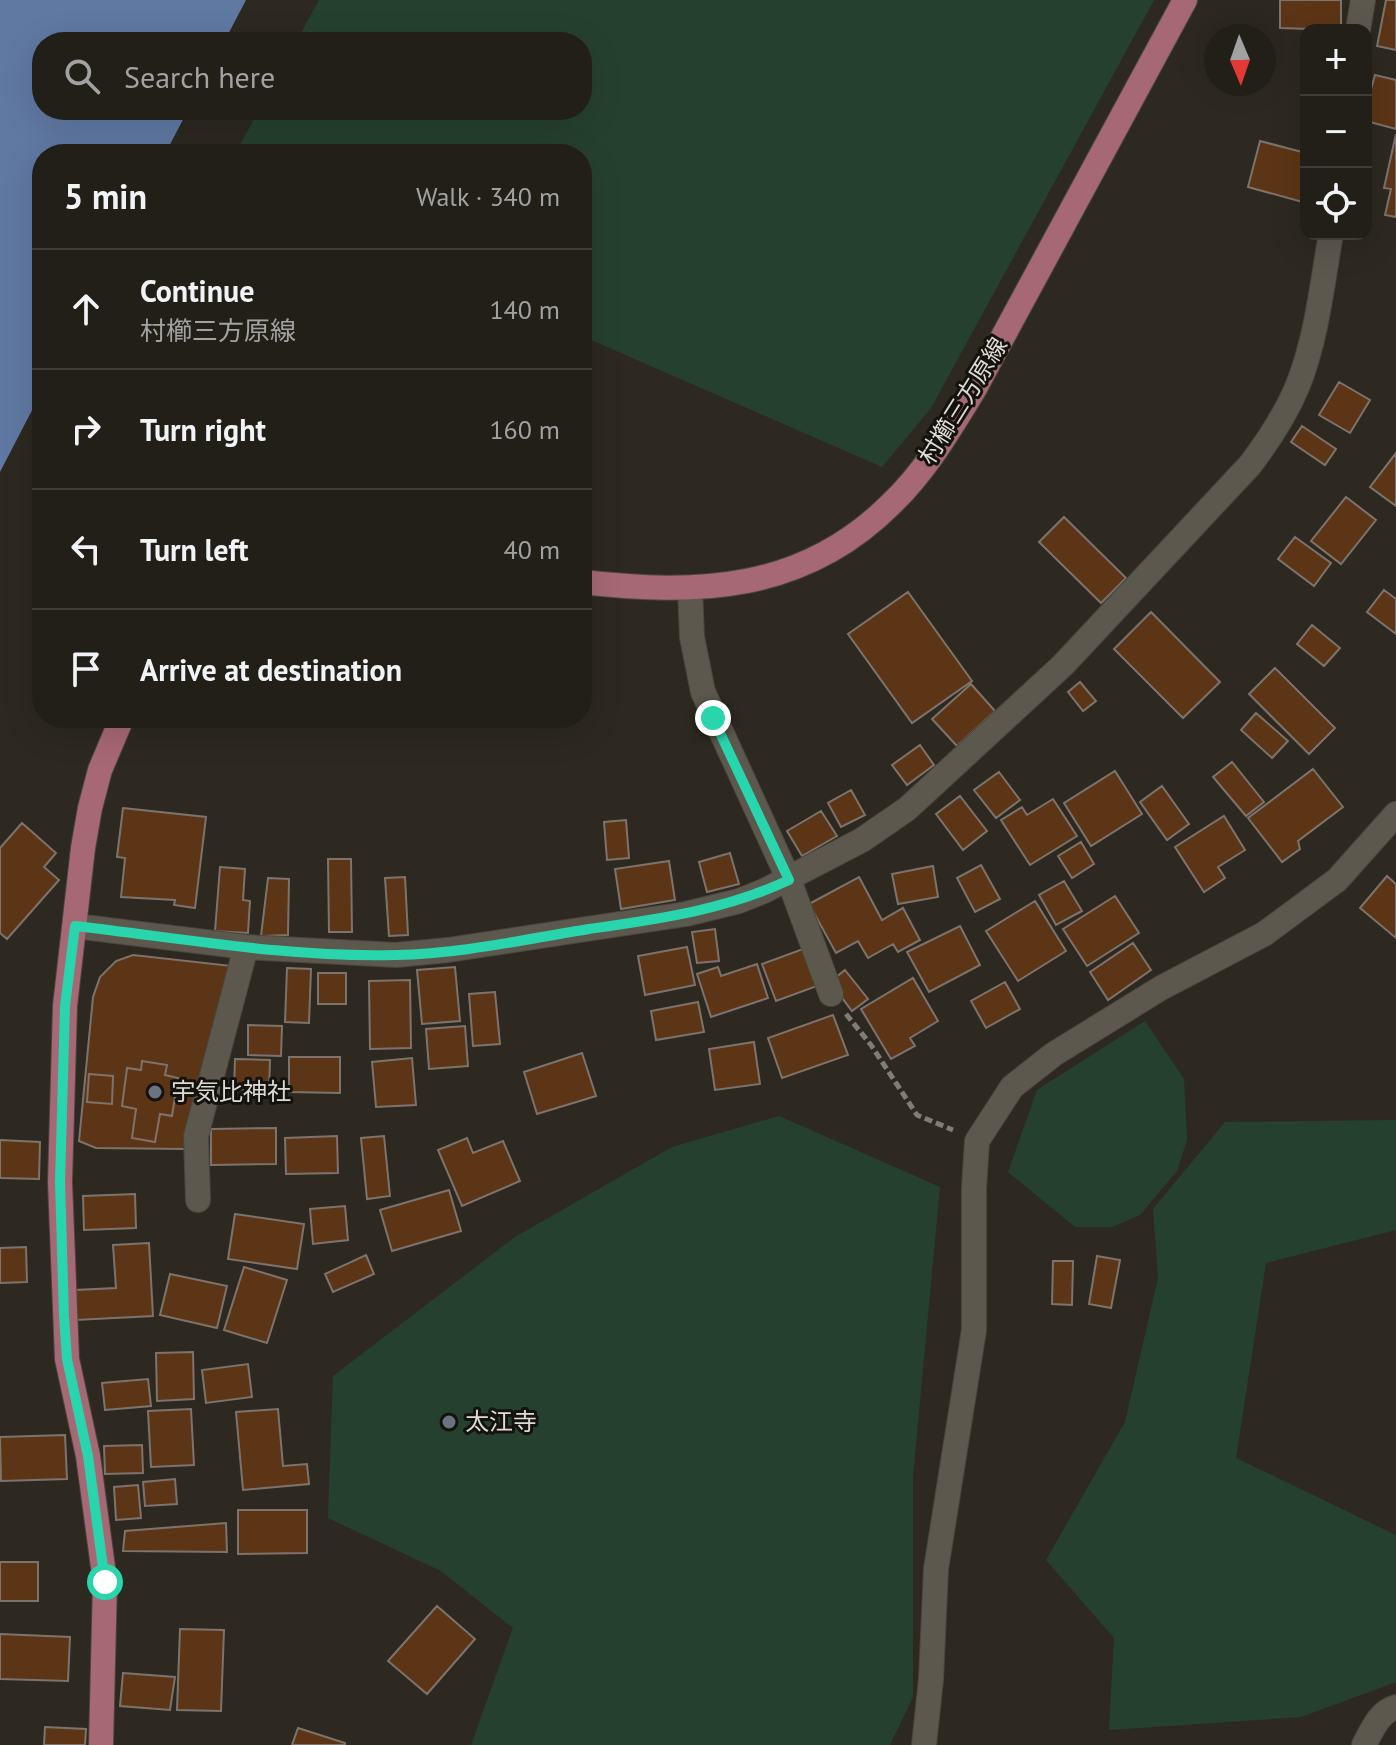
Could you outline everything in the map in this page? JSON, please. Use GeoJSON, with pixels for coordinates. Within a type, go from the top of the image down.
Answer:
{"type":"FeatureCollection","features":[{"type":"Feature","properties":{"kind":"main road","name":"村櫛三方原線"},"geometry":{"type":"LineString","coordinates":[[592,583],[634,588],[690,588],[728,586],[773,576],[817,558],[857,534],[892,504],[950,430],[974,390],[1185,0]]}},
{"type":"Feature","properties":{"kind":"main road"},"geometry":{"type":"LineString","coordinates":[[101,1745],[105,1582],[88,1456],[67,1359],[61,1213],[65,1006],[90,808],[100,770],[118,728]]}},
{"type":"Feature","properties":{"kind":"street"},"geometry":{"type":"LineString","coordinates":[[1359,24],[1363,0]]}},
{"type":"Feature","properties":{"kind":"street"},"geometry":{"type":"LineString","coordinates":[[75,926],[246,947],[370,955],[422,954],[686,914],[739,901],[789,880],[862,840],[907,809],[1063,665],[1250,465],[1277,427],[1298,386],[1315,327],[1330,240]]}},
{"type":"Feature","properties":{"kind":"street"},"geometry":{"type":"LineString","coordinates":[[690,588],[692,637],[703,692],[789,880],[831,994]]}},
{"type":"Feature","properties":{"kind":"street"},"geometry":{"type":"LineString","coordinates":[[924,1745],[931,1679],[936,1569],[974,1330],[977,1141],[1012,1087],[1054,1054],[1161,988],[1264,934],[1337,880],[1396,814]]}},
{"type":"Feature","properties":{"kind":"street"},"geometry":{"type":"LineString","coordinates":[[198,1200],[196,1136],[246,947]]}},
{"type":"Feature","properties":{"kind":"street"},"geometry":{"type":"LineString","coordinates":[[1364,1745],[1377,1720],[1387,1710],[1396,1707]]}},
{"type":"Feature","properties":{"kind":"path"},"geometry":{"type":"LineString","coordinates":[[831,994],[871,1045],[917,1115],[977,1141]]}},
{"type":"Feature","properties":{"kind":"green space"},"geometry":{"type":"Polygon","coordinates":[[[319,0],[1154,0],[931,408],[882,467],[592,340],[592,144],[240,144],[254,120],[592,120],[592,32],[301,32],[319,0]]]}},
{"type":"Feature","properties":{"kind":"green space"},"geometry":{"type":"Polygon","coordinates":[[[1145,1021],[1184,1079],[1187,1140],[1177,1171],[1140,1215],[1112,1227],[1075,1227],[1008,1172],[1037,1090],[1145,1021]]]}},
{"type":"Feature","properties":{"kind":"green space"},"geometry":{"type":"Polygon","coordinates":[[[779,1116],[940,1187],[913,1476],[913,1697],[890,1745],[471,1745],[513,1628],[441,1571],[328,1518],[333,1376],[515,1237],[672,1147],[779,1116]]]}},
{"type":"Feature","properties":{"kind":"green space"},"geometry":{"type":"Polygon","coordinates":[[[1396,1120],[1396,1230],[1266,1263],[1236,1458],[1396,1535],[1396,1682],[1301,1717],[1109,1730],[1114,1638],[1046,1560],[1125,1422],[1158,1278],[1153,1209],[1225,1122],[1396,1120]]]}},
{"type":"Feature","properties":{"kind":"water"},"geometry":{"type":"Polygon","coordinates":[[[0,0],[246,0],[229,32],[32,32],[32,120],[183,120],[170,144],[32,144],[32,410],[0,472],[0,0]]]}},
{"type":"Feature","properties":{"kind":"building"},"geometry":{"type":"Polygon","coordinates":[[[1280,0],[1341,0],[1341,24],[1300,24],[1300,29],[1280,28],[1280,0]]]}},
{"type":"Feature","properties":{"kind":"building"},"geometry":{"type":"Polygon","coordinates":[[[1386,0],[1396,0],[1396,50],[1377,46],[1386,0]]]}},
{"type":"Feature","properties":{"kind":"building"},"geometry":{"type":"Polygon","coordinates":[[[1375,75],[1396,80],[1396,129],[1372,123],[1375,75]]]}},
{"type":"Feature","properties":{"kind":"building"},"geometry":{"type":"Polygon","coordinates":[[[1396,134],[1396,217],[1385,215],[1391,189],[1384,188],[1396,134]]]}},
{"type":"Feature","properties":{"kind":"building"},"geometry":{"type":"Polygon","coordinates":[[[1260,141],[1300,151],[1300,201],[1248,187],[1260,141]]]}},
{"type":"Feature","properties":{"kind":"building"},"geometry":{"type":"Polygon","coordinates":[[[1339,382],[1370,400],[1350,433],[1319,415],[1339,382]]]}},
{"type":"Feature","properties":{"kind":"building"},"geometry":{"type":"Polygon","coordinates":[[[1302,426],[1336,449],[1325,465],[1291,442],[1302,426]]]}},
{"type":"Feature","properties":{"kind":"building"},"geometry":{"type":"Polygon","coordinates":[[[1396,453],[1396,506],[1370,487],[1396,453]]]}},
{"type":"Feature","properties":{"kind":"building"},"geometry":{"type":"Polygon","coordinates":[[[1346,497],[1376,520],[1341,564],[1311,541],[1346,497]]]}},
{"type":"Feature","properties":{"kind":"building"},"geometry":{"type":"Polygon","coordinates":[[[1064,517],[1126,578],[1101,603],[1039,542],[1064,517]]]}},
{"type":"Feature","properties":{"kind":"building"},"geometry":{"type":"Polygon","coordinates":[[[1295,537],[1331,563],[1314,586],[1278,559],[1295,537]]]}},
{"type":"Feature","properties":{"kind":"building"},"geometry":{"type":"Polygon","coordinates":[[[1384,590],[1396,599],[1396,634],[1367,612],[1384,590]]]}},
{"type":"Feature","properties":{"kind":"building"},"geometry":{"type":"Polygon","coordinates":[[[908,592],[972,681],[912,723],[848,634],[908,592]]]}},
{"type":"Feature","properties":{"kind":"building"},"geometry":{"type":"Polygon","coordinates":[[[1151,612],[1220,682],[1183,718],[1114,649],[1151,612]]]}},
{"type":"Feature","properties":{"kind":"building"},"geometry":{"type":"Polygon","coordinates":[[[1312,625],[1340,648],[1324,666],[1297,644],[1312,625]]]}},
{"type":"Feature","properties":{"kind":"building"},"geometry":{"type":"Polygon","coordinates":[[[1275,668],[1335,728],[1309,754],[1249,694],[1275,668]]]}},
{"type":"Feature","properties":{"kind":"building"},"geometry":{"type":"Polygon","coordinates":[[[1080,682],[1096,701],[1083,711],[1068,692],[1080,682]]]}},
{"type":"Feature","properties":{"kind":"building"},"geometry":{"type":"Polygon","coordinates":[[[971,684],[995,711],[957,746],[932,719],[971,684]]]}},
{"type":"Feature","properties":{"kind":"building"},"geometry":{"type":"Polygon","coordinates":[[[1256,713],[1288,741],[1272,758],[1241,730],[1256,713]]]}},
{"type":"Feature","properties":{"kind":"building"},"geometry":{"type":"Polygon","coordinates":[[[920,745],[934,765],[907,785],[892,765],[920,745]]]}},
{"type":"Feature","properties":{"kind":"building"},"geometry":{"type":"Polygon","coordinates":[[[1232,762],[1264,802],[1246,816],[1213,777],[1232,762]]]}},
{"type":"Feature","properties":{"kind":"building"},"geometry":{"type":"Polygon","coordinates":[[[1313,769],[1343,807],[1298,841],[1300,849],[1282,862],[1248,818],[1313,769]]]}},
{"type":"Feature","properties":{"kind":"building"},"geometry":{"type":"Polygon","coordinates":[[[1115,771],[1142,814],[1091,846],[1064,803],[1115,771]]]}},
{"type":"Feature","properties":{"kind":"building"},"geometry":{"type":"Polygon","coordinates":[[[999,772],[1020,800],[996,818],[974,790],[999,772]]]}},
{"type":"Feature","properties":{"kind":"building"},"geometry":{"type":"Polygon","coordinates":[[[1162,786],[1189,824],[1167,840],[1140,802],[1162,786]]]}},
{"type":"Feature","properties":{"kind":"building"},"geometry":{"type":"Polygon","coordinates":[[[851,790],[865,815],[841,827],[828,803],[851,790]]]}},
{"type":"Feature","properties":{"kind":"building"},"geometry":{"type":"Polygon","coordinates":[[[960,796],[987,831],[963,850],[936,814],[960,796]]]}},
{"type":"Feature","properties":{"kind":"building"},"geometry":{"type":"Polygon","coordinates":[[[1053,799],[1077,836],[1030,865],[1001,820],[1022,807],[1027,815],[1053,799]]]}},
{"type":"Feature","properties":{"kind":"building"},"geometry":{"type":"Polygon","coordinates":[[[123,808],[206,817],[195,908],[174,905],[175,900],[121,897],[125,858],[117,857],[123,808]]]}},
{"type":"Feature","properties":{"kind":"building"},"geometry":{"type":"Polygon","coordinates":[[[821,811],[837,836],[802,856],[787,831],[821,811]]]}},
{"type":"Feature","properties":{"kind":"building"},"geometry":{"type":"Polygon","coordinates":[[[1224,816],[1245,850],[1218,867],[1225,878],[1204,892],[1175,847],[1224,816]]]}},
{"type":"Feature","properties":{"kind":"building"},"geometry":{"type":"Polygon","coordinates":[[[626,820],[629,858],[607,860],[604,822],[626,820]]]}},
{"type":"Feature","properties":{"kind":"building"},"geometry":{"type":"Polygon","coordinates":[[[22,823],[56,853],[44,867],[59,880],[7,939],[0,933],[0,848],[22,823]]]}},
{"type":"Feature","properties":{"kind":"building"},"geometry":{"type":"Polygon","coordinates":[[[1081,842],[1094,864],[1072,878],[1058,856],[1081,842]]]}},
{"type":"Feature","properties":{"kind":"building"},"geometry":{"type":"Polygon","coordinates":[[[730,853],[739,884],[707,892],[699,862],[730,853]]]}},
{"type":"Feature","properties":{"kind":"building"},"geometry":{"type":"Polygon","coordinates":[[[328,859],[351,859],[352,932],[329,932],[328,859]]]}},
{"type":"Feature","properties":{"kind":"building"},"geometry":{"type":"Polygon","coordinates":[[[669,861],[675,900],[621,909],[615,869],[669,861]]]}},
{"type":"Feature","properties":{"kind":"building"},"geometry":{"type":"Polygon","coordinates":[[[981,865],[1000,899],[975,912],[957,878],[981,865]]]}},
{"type":"Feature","properties":{"kind":"building"},"geometry":{"type":"Polygon","coordinates":[[[933,866],[938,897],[898,904],[892,874],[933,866]]]}},
{"type":"Feature","properties":{"kind":"building"},"geometry":{"type":"Polygon","coordinates":[[[220,867],[245,869],[243,900],[250,901],[248,933],[215,931],[220,867]]]}},
{"type":"Feature","properties":{"kind":"building"},"geometry":{"type":"Polygon","coordinates":[[[1387,876],[1396,884],[1396,938],[1360,908],[1387,876]]]}},
{"type":"Feature","properties":{"kind":"building"},"geometry":{"type":"Polygon","coordinates":[[[405,877],[408,935],[389,936],[385,878],[405,877]]]}},
{"type":"Feature","properties":{"kind":"building"},"geometry":{"type":"Polygon","coordinates":[[[859,877],[882,920],[903,908],[920,940],[898,952],[893,944],[868,958],[858,941],[836,953],[809,904],[859,877]]]}},
{"type":"Feature","properties":{"kind":"building"},"geometry":{"type":"Polygon","coordinates":[[[268,878],[289,879],[288,935],[261,936],[268,878]]]}},
{"type":"Feature","properties":{"kind":"building"},"geometry":{"type":"Polygon","coordinates":[[[1064,881],[1082,911],[1056,925],[1039,895],[1064,881]]]}},
{"type":"Feature","properties":{"kind":"building"},"geometry":{"type":"Polygon","coordinates":[[[1115,896],[1139,933],[1087,966],[1063,929],[1115,896]]]}},
{"type":"Feature","properties":{"kind":"building"},"geometry":{"type":"Polygon","coordinates":[[[1035,901],[1066,951],[1018,981],[986,931],[1035,901]]]}},
{"type":"Feature","properties":{"kind":"building"},"geometry":{"type":"Polygon","coordinates":[[[960,926],[980,965],[929,992],[907,952],[960,926]]]}},
{"type":"Feature","properties":{"kind":"building"},"geometry":{"type":"Polygon","coordinates":[[[715,929],[719,961],[697,963],[692,932],[715,929]]]}},
{"type":"Feature","properties":{"kind":"building"},"geometry":{"type":"Polygon","coordinates":[[[1133,943],[1151,970],[1108,1000],[1090,972],[1133,943]]]}},
{"type":"Feature","properties":{"kind":"building"},"geometry":{"type":"Polygon","coordinates":[[[687,947],[695,985],[645,995],[638,956],[687,947]]]}},
{"type":"Feature","properties":{"kind":"building"},"geometry":{"type":"Polygon","coordinates":[[[803,949],[817,986],[776,1001],[762,964],[803,949]]]}},
{"type":"Feature","properties":{"kind":"building"},"geometry":{"type":"Polygon","coordinates":[[[133,955],[232,966],[186,1149],[96,1148],[79,1141],[93,997],[100,977],[116,961],[133,955]]]}},
{"type":"Feature","properties":{"kind":"building"},"geometry":{"type":"Polygon","coordinates":[[[757,964],[768,998],[711,1017],[697,974],[718,967],[721,976],[757,964]]]}},
{"type":"Feature","properties":{"kind":"building"},"geometry":{"type":"Polygon","coordinates":[[[455,967],[460,1021],[422,1024],[417,970],[455,967]]]}},
{"type":"Feature","properties":{"kind":"building"},"geometry":{"type":"Polygon","coordinates":[[[287,968],[311,969],[309,1023],[285,1022],[287,968]]]}},
{"type":"Feature","properties":{"kind":"building"},"geometry":{"type":"Polygon","coordinates":[[[845,970],[868,999],[852,1011],[830,982],[845,970]]]}},
{"type":"Feature","properties":{"kind":"building"},"geometry":{"type":"Polygon","coordinates":[[[318,973],[346,973],[346,1004],[318,1004],[318,973]]]}},
{"type":"Feature","properties":{"kind":"building"},"geometry":{"type":"Polygon","coordinates":[[[913,978],[938,1021],[910,1038],[915,1046],[891,1059],[861,1009],[913,978]]]}},
{"type":"Feature","properties":{"kind":"building"},"geometry":{"type":"Polygon","coordinates":[[[410,980],[411,1048],[370,1049],[369,981],[410,980]]]}},
{"type":"Feature","properties":{"kind":"building"},"geometry":{"type":"Polygon","coordinates":[[[1005,982],[1020,1009],[986,1028],[971,1001],[1005,982]]]}},
{"type":"Feature","properties":{"kind":"building"},"geometry":{"type":"Polygon","coordinates":[[[495,992],[500,1044],[473,1046],[469,994],[495,992]]]}},
{"type":"Feature","properties":{"kind":"building"},"geometry":{"type":"Polygon","coordinates":[[[698,1002],[704,1032],[656,1040],[651,1011],[698,1002]]]}},
{"type":"Feature","properties":{"kind":"building"},"geometry":{"type":"Polygon","coordinates":[[[833,1015],[848,1055],[782,1078],[768,1038],[833,1015]]]}},
{"type":"Feature","properties":{"kind":"building"},"geometry":{"type":"Polygon","coordinates":[[[248,1025],[282,1026],[281,1056],[248,1055],[248,1025]]]}},
{"type":"Feature","properties":{"kind":"building"},"geometry":{"type":"Polygon","coordinates":[[[465,1026],[468,1066],[429,1069],[426,1029],[465,1026]]]}},
{"type":"Feature","properties":{"kind":"building"},"geometry":{"type":"Polygon","coordinates":[[[754,1042],[760,1084],[715,1090],[709,1049],[754,1042]]]}},
{"type":"Feature","properties":{"kind":"building"},"geometry":{"type":"Polygon","coordinates":[[[582,1053],[596,1096],[537,1114],[524,1072],[582,1053]]]}},
{"type":"Feature","properties":{"kind":"building"},"geometry":{"type":"Polygon","coordinates":[[[289,1057],[340,1057],[340,1093],[289,1092],[289,1057]]]}},
{"type":"Feature","properties":{"kind":"building"},"geometry":{"type":"Polygon","coordinates":[[[412,1058],[416,1105],[376,1107],[372,1062],[412,1058]]]}},
{"type":"Feature","properties":{"kind":"building"},"geometry":{"type":"Polygon","coordinates":[[[235,1059],[270,1060],[269,1090],[234,1089],[235,1059]]]}},
{"type":"Feature","properties":{"kind":"building"},"geometry":{"type":"Polygon","coordinates":[[[142,1061],[167,1065],[165,1075],[178,1078],[172,1116],[160,1114],[155,1142],[132,1138],[136,1109],[122,1106],[127,1068],[141,1070],[142,1061]]]}},
{"type":"Feature","properties":{"kind":"building"},"geometry":{"type":"Polygon","coordinates":[[[89,1074],[113,1076],[112,1104],[87,1102],[89,1074]]]}},
{"type":"Feature","properties":{"kind":"building"},"geometry":{"type":"Polygon","coordinates":[[[276,1128],[276,1164],[211,1165],[211,1129],[276,1128]]]}},
{"type":"Feature","properties":{"kind":"building"},"geometry":{"type":"Polygon","coordinates":[[[337,1136],[338,1173],[286,1174],[285,1138],[337,1136]]]}},
{"type":"Feature","properties":{"kind":"building"},"geometry":{"type":"Polygon","coordinates":[[[384,1136],[390,1196],[367,1199],[361,1138],[384,1136]]]}},
{"type":"Feature","properties":{"kind":"building"},"geometry":{"type":"Polygon","coordinates":[[[467,1138],[473,1153],[503,1141],[520,1181],[462,1206],[438,1150],[467,1138]]]}},
{"type":"Feature","properties":{"kind":"building"},"geometry":{"type":"Polygon","coordinates":[[[0,1140],[40,1142],[39,1179],[0,1178],[0,1140]]]}},
{"type":"Feature","properties":{"kind":"building"},"geometry":{"type":"Polygon","coordinates":[[[449,1190],[461,1231],[392,1251],[380,1210],[449,1190]]]}},
{"type":"Feature","properties":{"kind":"building"},"geometry":{"type":"Polygon","coordinates":[[[135,1194],[136,1228],[84,1230],[83,1196],[135,1194]]]}},
{"type":"Feature","properties":{"kind":"building"},"geometry":{"type":"Polygon","coordinates":[[[345,1206],[348,1240],[313,1244],[310,1209],[345,1206]]]}},
{"type":"Feature","properties":{"kind":"building"},"geometry":{"type":"Polygon","coordinates":[[[235,1214],[304,1224],[297,1269],[228,1259],[235,1214]]]}},
{"type":"Feature","properties":{"kind":"building"},"geometry":{"type":"Polygon","coordinates":[[[149,1243],[153,1316],[76,1320],[75,1290],[116,1288],[113,1245],[149,1243]]]}},
{"type":"Feature","properties":{"kind":"building"},"geometry":{"type":"Polygon","coordinates":[[[26,1247],[27,1282],[0,1283],[0,1248],[26,1247]]]}},
{"type":"Feature","properties":{"kind":"building"},"geometry":{"type":"Polygon","coordinates":[[[366,1255],[374,1274],[333,1292],[325,1274],[366,1255]]]}},
{"type":"Feature","properties":{"kind":"building"},"geometry":{"type":"Polygon","coordinates":[[[1097,1256],[1120,1260],[1111,1308],[1089,1304],[1097,1256]]]}},
{"type":"Feature","properties":{"kind":"building"},"geometry":{"type":"Polygon","coordinates":[[[1053,1261],[1073,1261],[1072,1305],[1052,1304],[1053,1261]]]}},
{"type":"Feature","properties":{"kind":"building"},"geometry":{"type":"Polygon","coordinates":[[[244,1267],[287,1280],[267,1343],[224,1330],[244,1267]]]}},
{"type":"Feature","properties":{"kind":"building"},"geometry":{"type":"Polygon","coordinates":[[[170,1274],[227,1286],[217,1328],[160,1315],[170,1274]]]}},
{"type":"Feature","properties":{"kind":"building"},"geometry":{"type":"Polygon","coordinates":[[[193,1352],[194,1399],[157,1401],[156,1353],[193,1352]]]}},
{"type":"Feature","properties":{"kind":"building"},"geometry":{"type":"Polygon","coordinates":[[[248,1364],[252,1397],[206,1403],[202,1370],[248,1364]]]}},
{"type":"Feature","properties":{"kind":"building"},"geometry":{"type":"Polygon","coordinates":[[[148,1379],[151,1406],[105,1410],[102,1383],[148,1379]]]}},
{"type":"Feature","properties":{"kind":"building"},"geometry":{"type":"Polygon","coordinates":[[[191,1409],[194,1465],[151,1467],[148,1411],[191,1409]]]}},
{"type":"Feature","properties":{"kind":"building"},"geometry":{"type":"Polygon","coordinates":[[[278,1409],[283,1466],[307,1464],[309,1484],[243,1490],[236,1412],[278,1409]]]}},
{"type":"Feature","properties":{"kind":"building"},"geometry":{"type":"Polygon","coordinates":[[[65,1435],[67,1479],[1,1481],[0,1437],[65,1435]]]}},
{"type":"Feature","properties":{"kind":"building"},"geometry":{"type":"Polygon","coordinates":[[[142,1445],[143,1473],[105,1474],[104,1446],[142,1445]]]}},
{"type":"Feature","properties":{"kind":"building"},"geometry":{"type":"Polygon","coordinates":[[[175,1479],[177,1504],[145,1506],[143,1482],[175,1479]]]}},
{"type":"Feature","properties":{"kind":"building"},"geometry":{"type":"Polygon","coordinates":[[[138,1485],[141,1518],[116,1520],[114,1487],[138,1485]]]}},
{"type":"Feature","properties":{"kind":"building"},"geometry":{"type":"Polygon","coordinates":[[[238,1510],[307,1510],[307,1553],[238,1554],[238,1510]]]}},
{"type":"Feature","properties":{"kind":"building"},"geometry":{"type":"Polygon","coordinates":[[[226,1523],[227,1552],[123,1551],[125,1531],[226,1523]]]}},
{"type":"Feature","properties":{"kind":"building"},"geometry":{"type":"Polygon","coordinates":[[[0,1562],[38,1562],[38,1601],[0,1601],[0,1562]]]}},
{"type":"Feature","properties":{"kind":"building"},"geometry":{"type":"Polygon","coordinates":[[[437,1606],[475,1639],[427,1694],[388,1661],[437,1606]]]}},
{"type":"Feature","properties":{"kind":"building"},"geometry":{"type":"Polygon","coordinates":[[[180,1629],[224,1630],[221,1711],[177,1710],[180,1629]]]}},
{"type":"Feature","properties":{"kind":"building"},"geometry":{"type":"Polygon","coordinates":[[[0,1634],[70,1637],[68,1681],[0,1679],[0,1634]]]}},
{"type":"Feature","properties":{"kind":"building"},"geometry":{"type":"Polygon","coordinates":[[[123,1673],[175,1677],[170,1710],[120,1706],[123,1673]]]}},
{"type":"Feature","properties":{"kind":"building"},"geometry":{"type":"Polygon","coordinates":[[[45,1727],[86,1729],[85,1745],[44,1745],[45,1727]]]}},
{"type":"Feature","properties":{"kind":"building"},"geometry":{"type":"Polygon","coordinates":[[[298,1728],[345,1743],[345,1745],[292,1745],[298,1728]]]}},
{"type":"Feature","properties":{"kind":"place","name":"宇気比神社"},"geometry":{"type":"Point","coordinates":[155,1092]}},
{"type":"Feature","properties":{"kind":"place","name":"太江寺"},"geometry":{"type":"Point","coordinates":[449,1422]}},
{"type":"Feature","properties":{"kind":"route"},"geometry":{"type":"LineString","coordinates":[[105,1582],[88,1456],[67,1359],[64,1316],[60,1182],[65,1006],[75,926],[246,947],[396,955],[422,954],[686,914],[739,901],[789,880],[713,718]]}}]}
